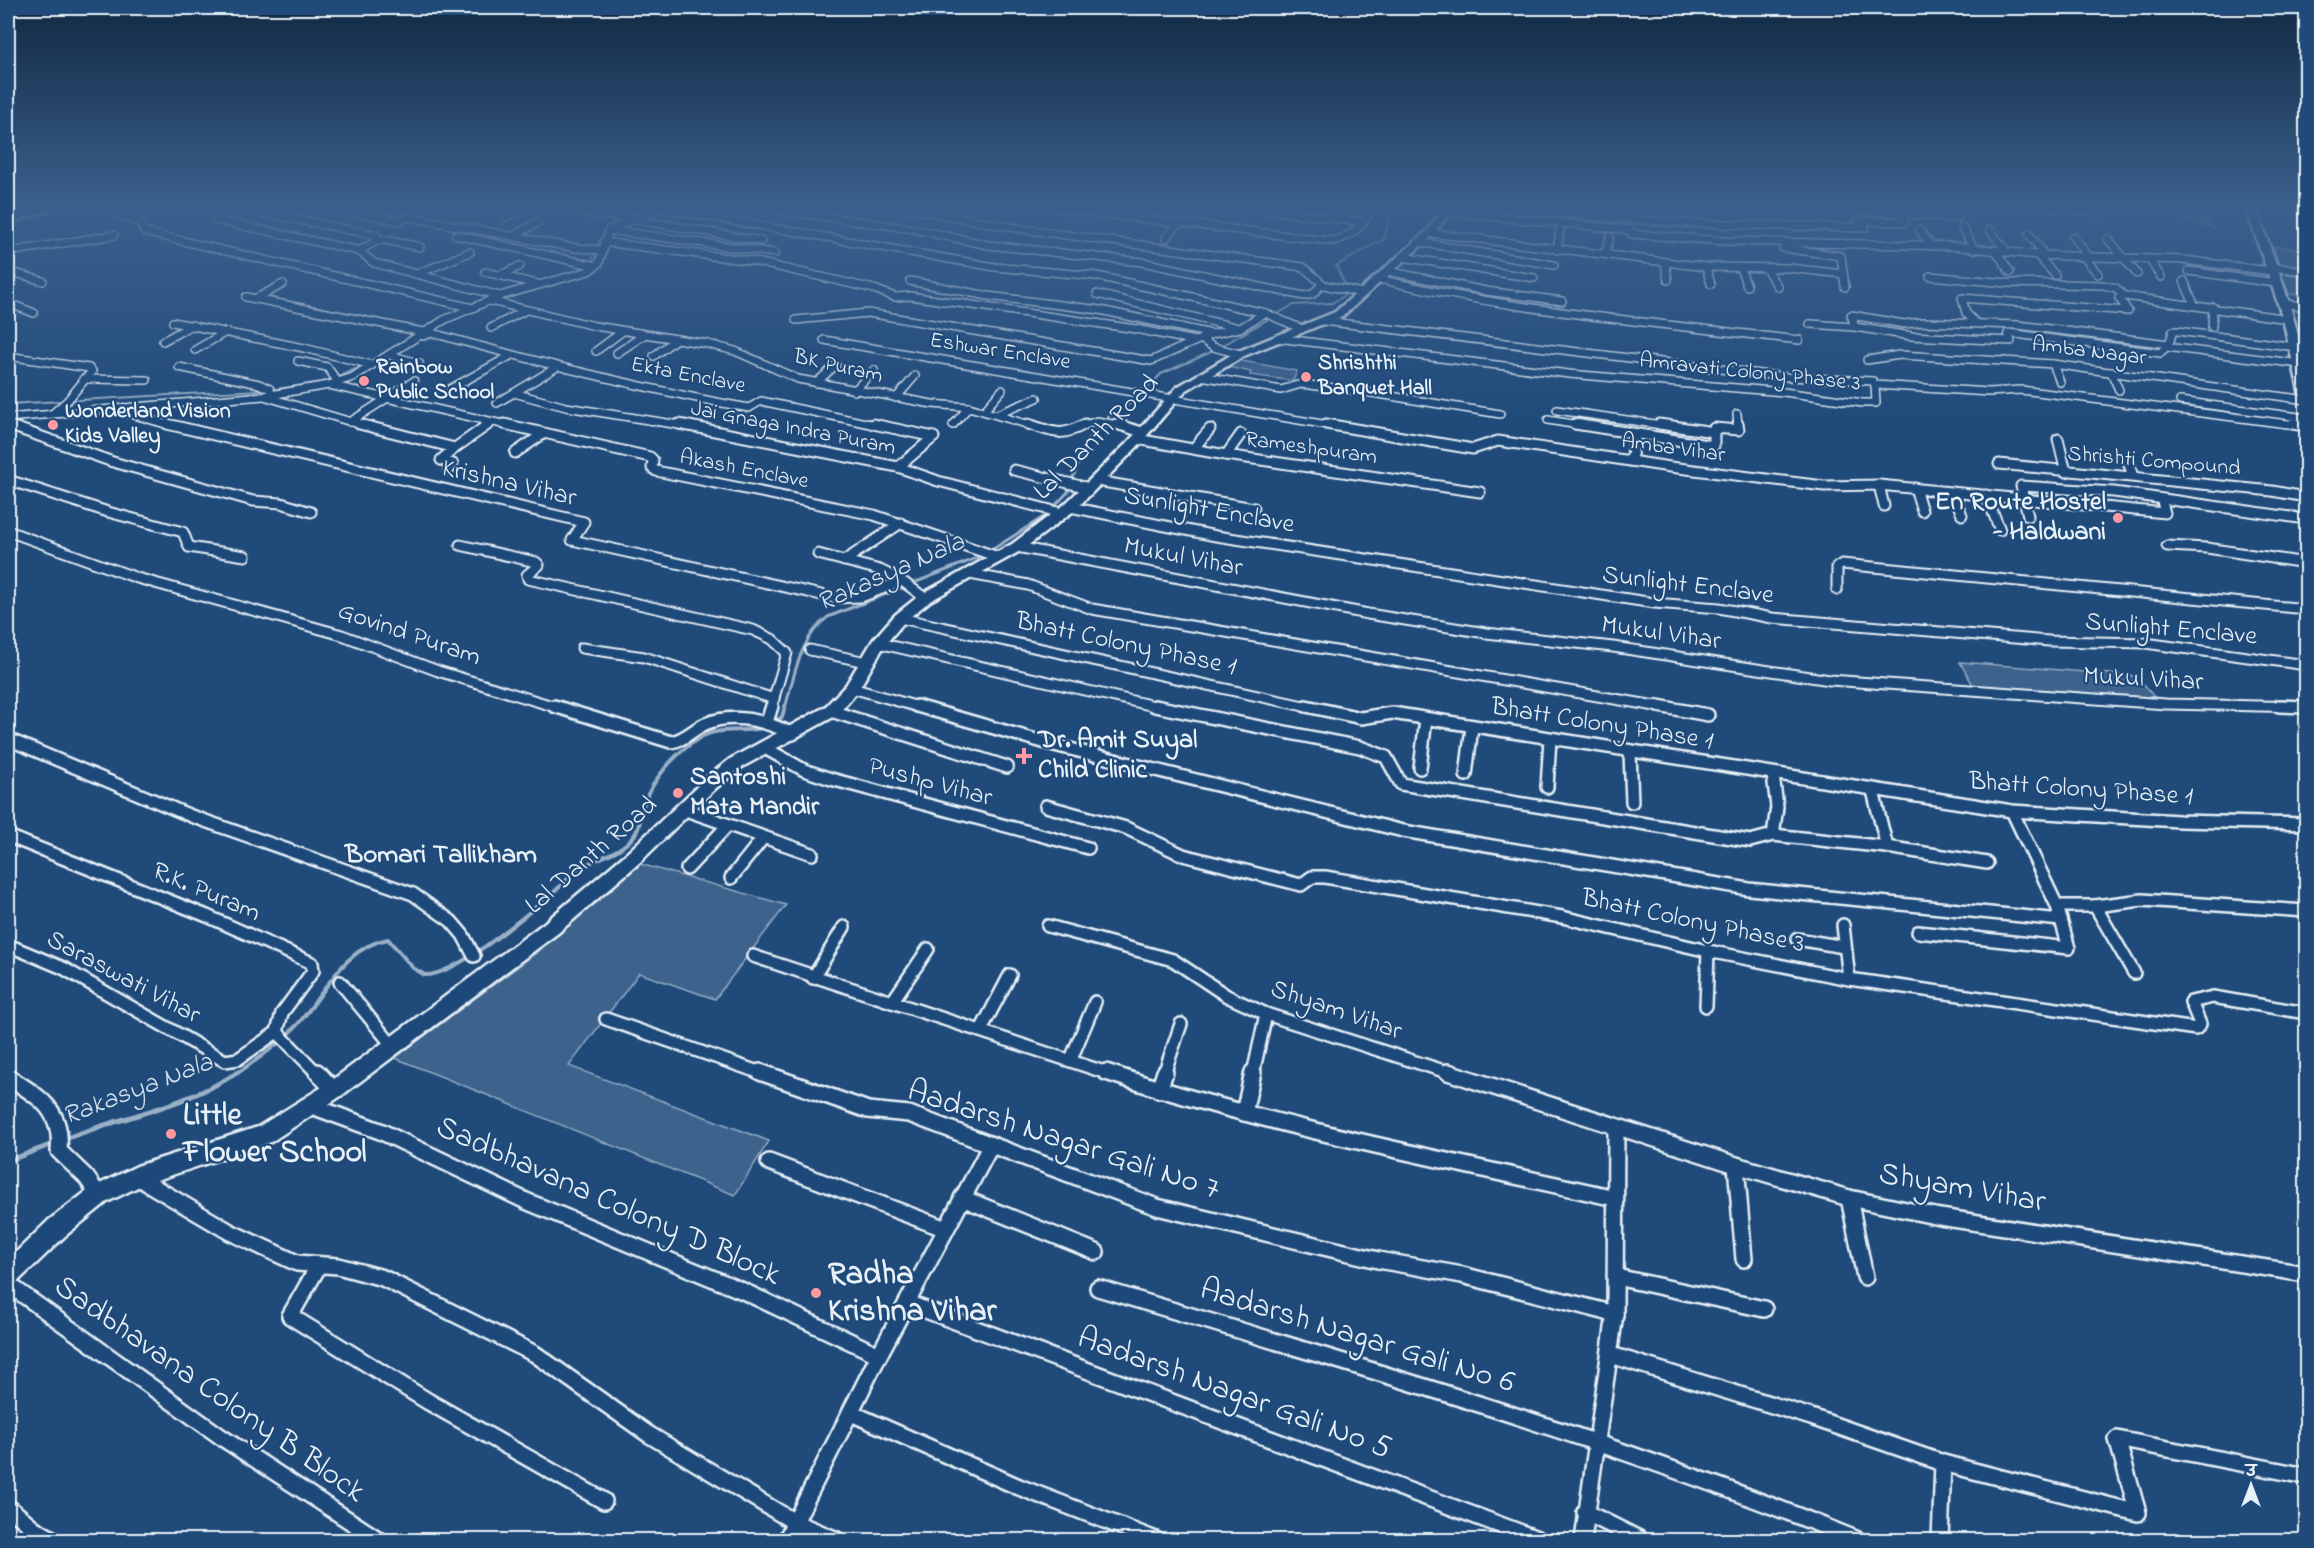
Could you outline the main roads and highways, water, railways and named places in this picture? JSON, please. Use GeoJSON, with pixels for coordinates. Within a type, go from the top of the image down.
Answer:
{"type":"FeatureCollection","features":[{"type":"Feature","properties":{"kind":"waterway"},"geometry":{"type":"LineString","coordinates":[[505,292],[548,279]]}},
{"type":"Feature","properties":{"kind":"waterway","name":"Rakasya Nala"},"geometry":{"type":"LineString","coordinates":[[1100,426],[1109,416],[1135,401],[1161,374],[1209,353],[1293,305],[1332,303],[1345,295],[1346,287],[1342,279]]}},
{"type":"Feature","properties":{"kind":"waterway"},"geometry":{"type":"LineString","coordinates":[[385,353],[443,317]]}},
{"type":"Feature","properties":{"kind":"waterway"},"geometry":{"type":"LineString","coordinates":[[8,404],[276,389],[323,382],[366,365]]}},
{"type":"Feature","properties":{"kind":"waterway","name":"Rakasya Nala"},"geometry":{"type":"LineString","coordinates":[[785,708],[799,658],[818,625],[828,617],[982,556],[1045,516],[1068,492],[1085,443],[1102,424]]}},
{"type":"Feature","properties":{"kind":"waterway","name":"Rakasya Nala"},"geometry":{"type":"LineString","coordinates":[[773,723],[782,717],[785,706]]}},
{"type":"Feature","properties":{"kind":"waterway","name":"Rakasya Nala"},"geometry":{"type":"LineString","coordinates":[[236,1074],[290,1032],[336,973],[358,952],[388,939],[413,968],[425,975],[438,973],[455,965],[511,927],[558,889],[578,869],[614,852],[627,843],[638,830],[644,803],[653,785],[673,760],[688,746],[704,735],[721,731],[767,727]]}},
{"type":"Feature","properties":{"kind":"waterway","name":"Rakasya Nala"},"geometry":{"type":"LineString","coordinates":[[62,1140],[174,1103],[218,1084],[238,1072]]}},
{"type":"Feature","properties":{"kind":"waterway","name":"Rakasya Nala"},"geometry":{"type":"LineString","coordinates":[[8,1161],[55,1143]]}},
{"type":"Feature","properties":{"kind":"place","name":"Shrishthi Banquet Hall"},"geometry":{"type":"Point","coordinates":[1306,377]}},
{"type":"Feature","properties":{"kind":"place","name":"Rainbow Public School"},"geometry":{"type":"Point","coordinates":[364,381]}},
{"type":"Feature","properties":{"kind":"place","name":"Wonderland Vision Kids Valley"},"geometry":{"type":"Point","coordinates":[53,425]}},
{"type":"Feature","properties":{"kind":"place","name":"En Route Hostel - Haldwani"},"geometry":{"type":"Point","coordinates":[2118,518]}},
{"type":"Feature","properties":{"kind":"place","name":"Dr. Amit Suyal Child Clinic"},"geometry":{"type":"Point","coordinates":[1024,756]}},
{"type":"Feature","properties":{"kind":"place","name":"Santoshi Mata Mandir"},"geometry":{"type":"Point","coordinates":[678,793]}},
{"type":"Feature","properties":{"kind":"place","name":"Little Flower School"},"geometry":{"type":"Point","coordinates":[171,1134]}},
{"type":"Feature","properties":{"kind":"place","name":"Radha Krishna Vihar"},"geometry":{"type":"Point","coordinates":[816,1293]}},
{"type":"Feature","properties":{"kind":"district","name":"Bomari Tallikham"},"geometry":{"type":"Point","coordinates":[441,855]}}]}
